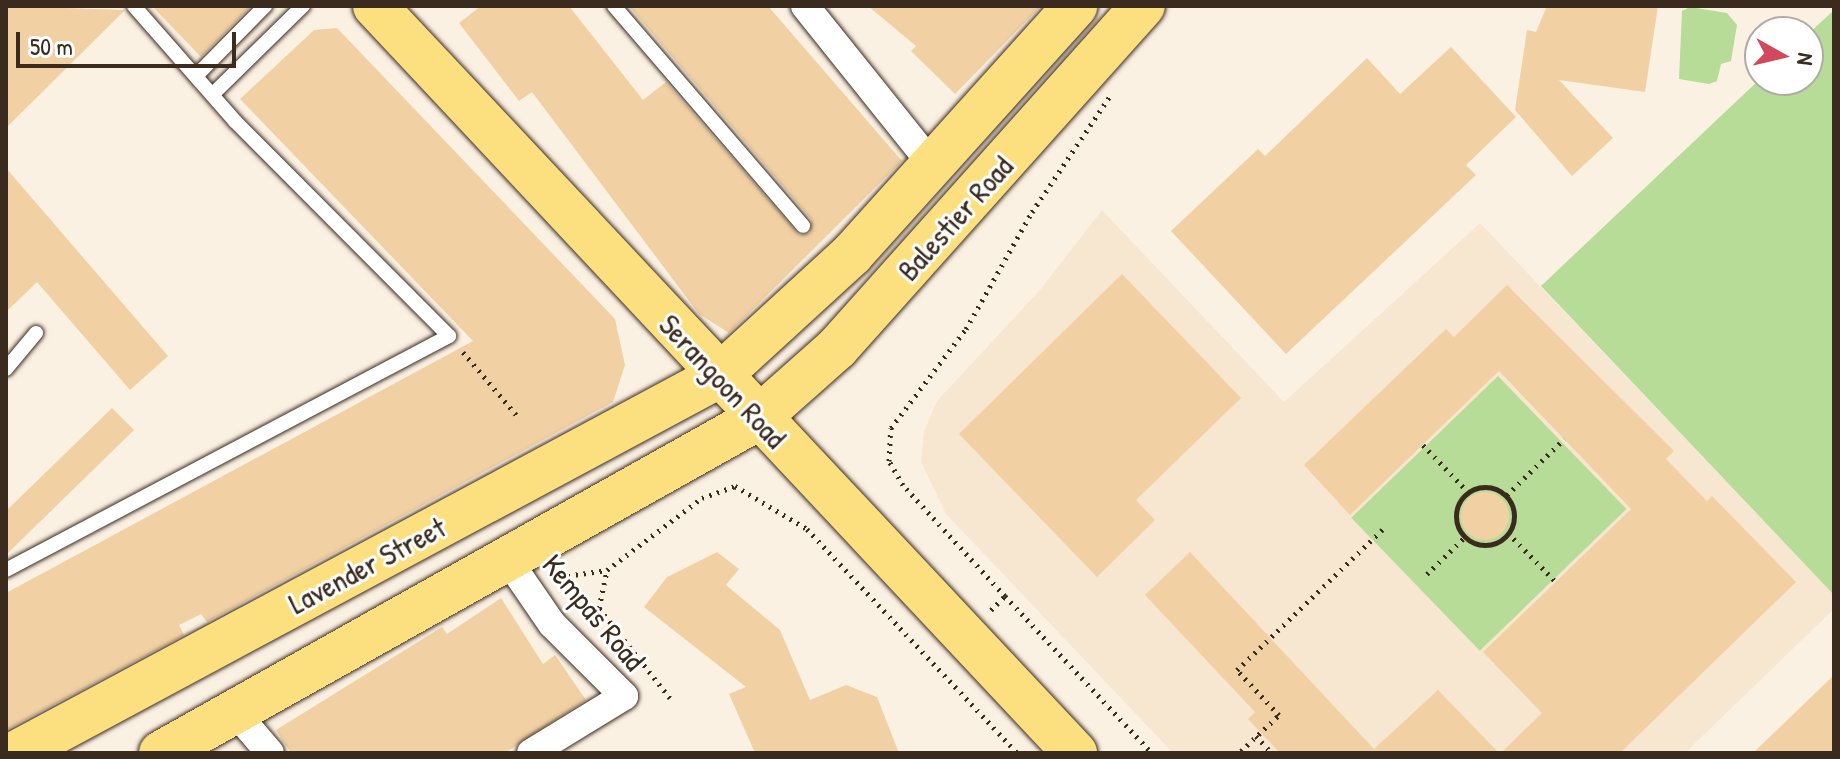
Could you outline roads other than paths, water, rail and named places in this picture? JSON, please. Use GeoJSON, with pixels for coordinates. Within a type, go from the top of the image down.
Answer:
{"type":"FeatureCollection","features":[{"type":"Feature","properties":{"kind":"main road","name":"Serangoon Road"},"geometry":{"type":"LineString","coordinates":[[375,6],[757,419],[1075,753]]}},
{"type":"Feature","properties":{"kind":"main road","name":"Balestier Road"},"geometry":{"type":"LineString","coordinates":[[719,376],[852,254],[1075,6]]}},
{"type":"Feature","properties":{"kind":"main road","name":"Balestier Road"},"geometry":{"type":"LineString","coordinates":[[757,419],[816,370],[1087,73],[1143,6]]}},
{"type":"Feature","properties":{"kind":"main road","name":"Lavender Street"},"geometry":{"type":"LineString","coordinates":[[16,753],[719,376]]}},
{"type":"Feature","properties":{"kind":"main road"},"geometry":{"type":"LineString","coordinates":[[161,753],[517,572],[757,419]]}},
{"type":"Feature","properties":{"kind":"street"},"geometry":{"type":"LineString","coordinates":[[805,6],[933,166]]}},
{"type":"Feature","properties":{"kind":"street","name":"Kempas Road"},"geometry":{"type":"LineString","coordinates":[[517,572],[552,624],[624,696],[531,753]]}},
{"type":"Feature","properties":{"kind":"street"},"geometry":{"type":"LineString","coordinates":[[236,713],[270,753]]}},
{"type":"Feature","properties":{"kind":"lane"},"geometry":{"type":"LineString","coordinates":[[6,570],[449,336],[213,94],[134,6]]}},
{"type":"Feature","properties":{"kind":"lane"},"geometry":{"type":"LineString","coordinates":[[197,75],[265,6]]}},
{"type":"Feature","properties":{"kind":"lane"},"geometry":{"type":"LineString","coordinates":[[213,94],[303,6]]}},
{"type":"Feature","properties":{"kind":"lane"},"geometry":{"type":"LineString","coordinates":[[614,6],[803,226]]}},
{"type":"Feature","properties":{"kind":"lane"},"geometry":{"type":"LineString","coordinates":[[6,369],[36,333]]}}]}
